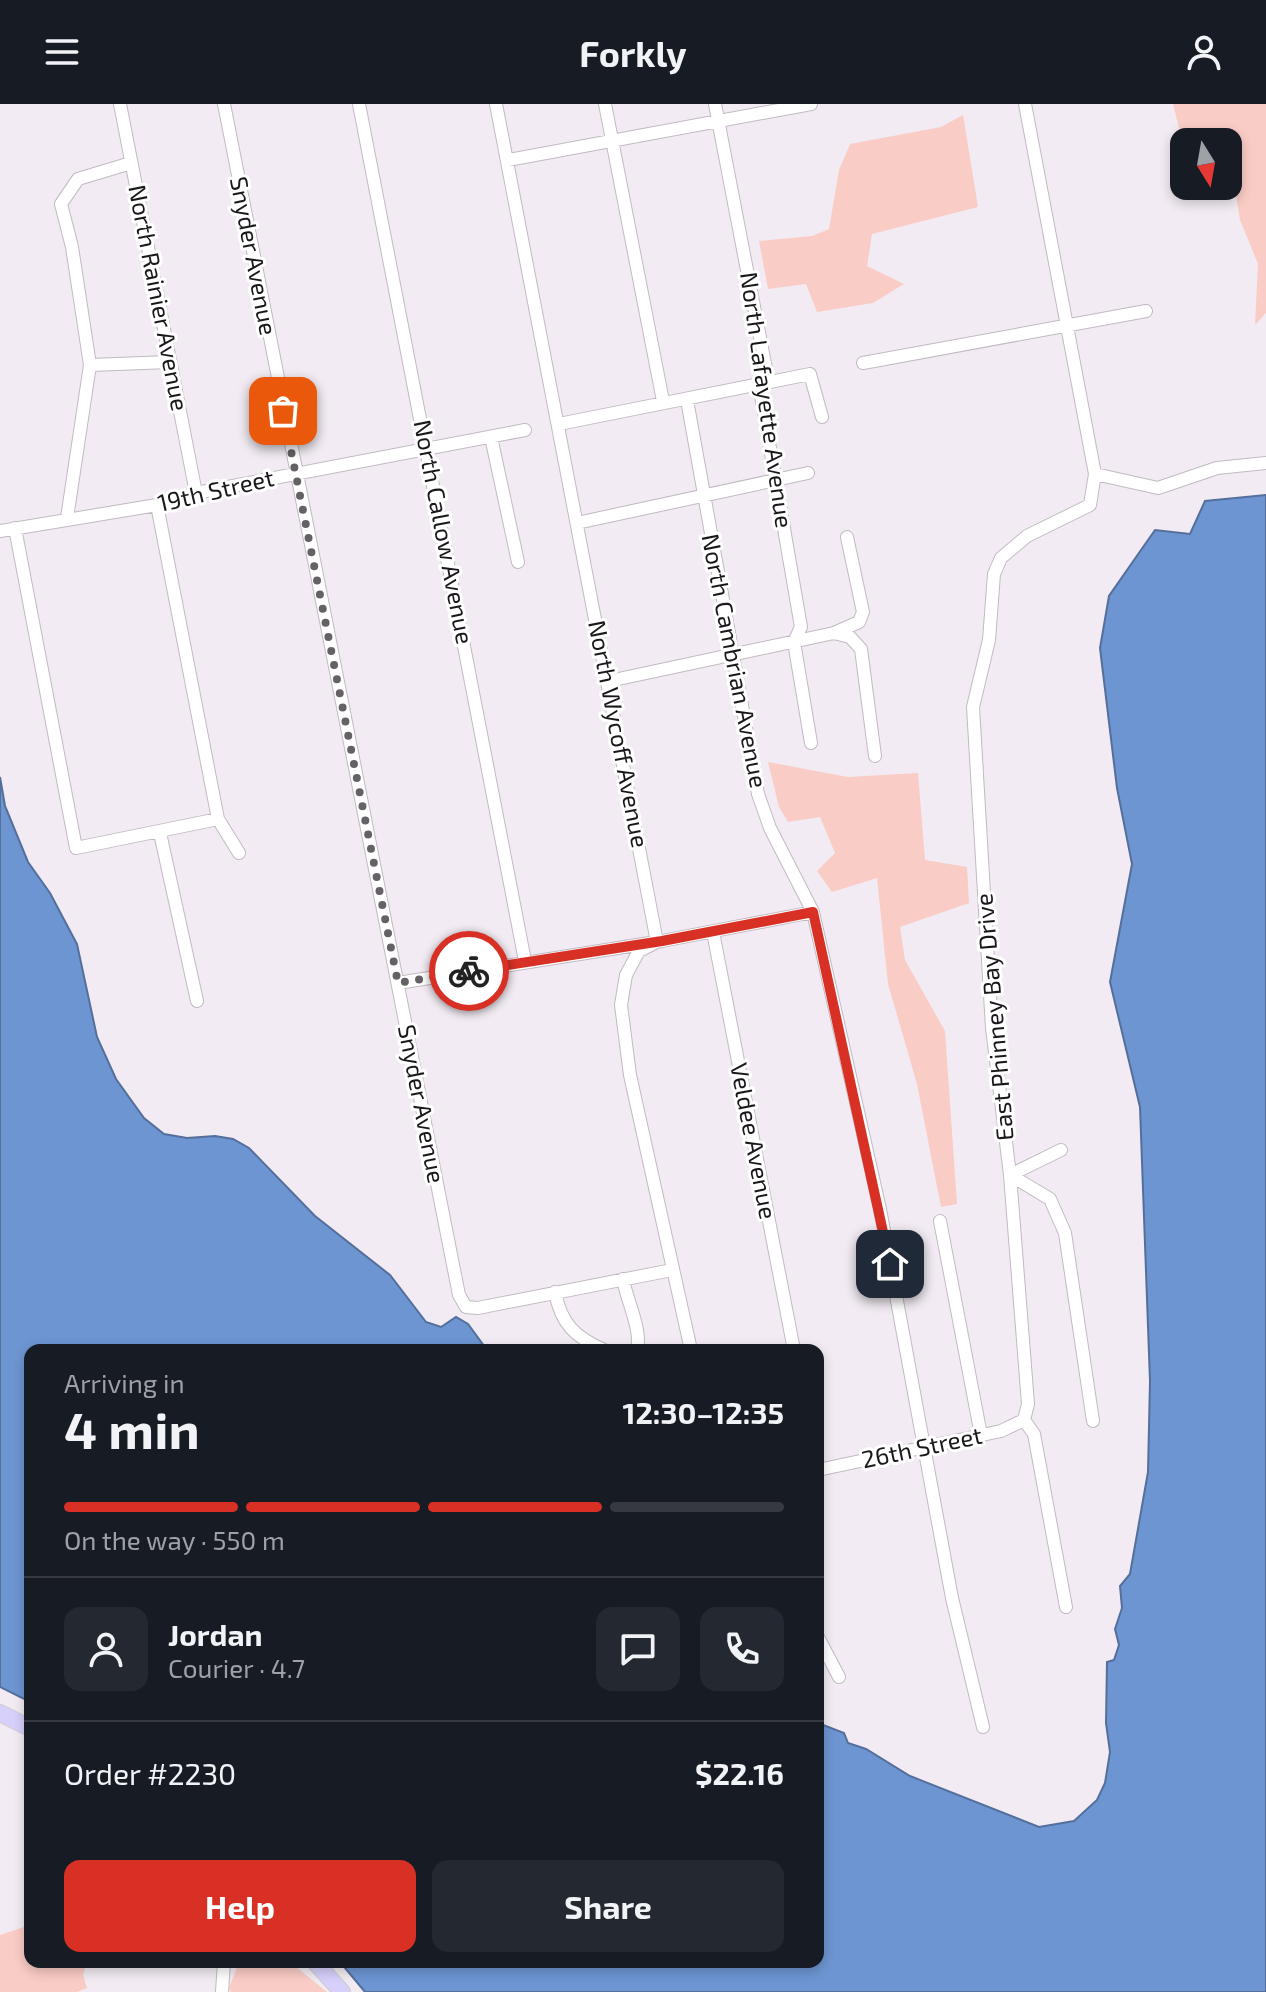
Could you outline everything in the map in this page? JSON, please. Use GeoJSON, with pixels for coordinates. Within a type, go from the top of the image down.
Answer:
{"type":"FeatureCollection","features":[{"type":"Feature","properties":{"kind":"main road"},"geometry":{"type":"LineString","coordinates":[[2,1718],[24,1726]]}},
{"type":"Feature","properties":{"kind":"main road"},"geometry":{"type":"LineString","coordinates":[[320,1968],[342,1992]]}},
{"type":"Feature","properties":{"kind":"street","name":"North Rainier Avenue"},"geometry":{"type":"LineString","coordinates":[[120,104],[196,493]]}},
{"type":"Feature","properties":{"kind":"street","name":"Snyder Avenue"},"geometry":{"type":"LineString","coordinates":[[224,104],[454,1276],[466,1307],[478,1308],[555,1292]]}},
{"type":"Feature","properties":{"kind":"street","name":"North Callow Avenue"},"geometry":{"type":"LineString","coordinates":[[359,104],[525,961]]}},
{"type":"Feature","properties":{"kind":"street","name":"North Wycoff Avenue"},"geometry":{"type":"LineString","coordinates":[[496,104],[657,942]]}},
{"type":"Feature","properties":{"kind":"street"},"geometry":{"type":"LineString","coordinates":[[605,104],[663,401]]}},
{"type":"Feature","properties":{"kind":"street","name":"North Lafayette Avenue"},"geometry":{"type":"LineString","coordinates":[[715,104],[767,374],[759,384],[801,627],[794,642],[811,743]]}},
{"type":"Feature","properties":{"kind":"street"},"geometry":{"type":"LineString","coordinates":[[508,160],[811,104]]}},
{"type":"Feature","properties":{"kind":"street"},"geometry":{"type":"LineString","coordinates":[[1025,104],[1095,474],[1158,488],[1217,468],[1266,463]]}},
{"type":"Feature","properties":{"kind":"street"},"geometry":{"type":"LineString","coordinates":[[67,518],[90,365],[72,247],[61,204],[78,179],[131,163]]}},
{"type":"Feature","properties":{"kind":"street"},"geometry":{"type":"LineString","coordinates":[[863,363],[1146,311]]}},
{"type":"Feature","properties":{"kind":"street"},"geometry":{"type":"LineString","coordinates":[[90,365],[170,362]]}},
{"type":"Feature","properties":{"kind":"street"},"geometry":{"type":"LineString","coordinates":[[559,424],[810,374],[822,417]]}},
{"type":"Feature","properties":{"kind":"street","name":"North Cambrian Avenue"},"geometry":{"type":"LineString","coordinates":[[687,400],[758,794],[770,828],[813,912]]}},
{"type":"Feature","properties":{"kind":"street","name":"19th Street"},"geometry":{"type":"LineString","coordinates":[[0,531],[157,505],[196,493],[525,430]]}},
{"type":"Feature","properties":{"kind":"street"},"geometry":{"type":"LineString","coordinates":[[491,437],[518,562]]}},
{"type":"Feature","properties":{"kind":"street"},"geometry":{"type":"LineString","coordinates":[[577,523],[808,473]]}},
{"type":"Feature","properties":{"kind":"street","name":"East Phinney Bay Drive"},"geometry":{"type":"LineString","coordinates":[[1066,1607],[1034,1434],[1024,1420],[1028,1404],[1010,1175],[991,1011],[973,707],[989,640],[994,574],[1001,558],[1027,536],[1090,505],[1095,474]]}},
{"type":"Feature","properties":{"kind":"street"},"geometry":{"type":"LineString","coordinates":[[157,505],[218,819],[239,853]]}},
{"type":"Feature","properties":{"kind":"street"},"geometry":{"type":"LineString","coordinates":[[15,528],[76,848],[218,819]]}},
{"type":"Feature","properties":{"kind":"street"},"geometry":{"type":"LineString","coordinates":[[609,681],[834,633],[859,622],[863,612],[847,537]]}},
{"type":"Feature","properties":{"kind":"street"},"geometry":{"type":"LineString","coordinates":[[834,633],[850,637],[861,649],[875,756]]}},
{"type":"Feature","properties":{"kind":"street"},"geometry":{"type":"LineString","coordinates":[[160,833],[197,1001]]}},
{"type":"Feature","properties":{"kind":"street"},"geometry":{"type":"LineString","coordinates":[[398,983],[657,942],[813,912],[880,1209],[952,1598],[983,1727]]}},
{"type":"Feature","properties":{"kind":"street","name":"Veldee Avenue"},"geometry":{"type":"LineString","coordinates":[[713,932],[793,1344]]}},
{"type":"Feature","properties":{"kind":"street"},"geometry":{"type":"LineString","coordinates":[[657,942],[639,951],[626,975],[621,1005],[630,1075],[690,1344]]}},
{"type":"Feature","properties":{"kind":"street"},"geometry":{"type":"LineString","coordinates":[[1010,1175],[1061,1150]]}},
{"type":"Feature","properties":{"kind":"street"},"geometry":{"type":"LineString","coordinates":[[1010,1175],[1050,1199],[1065,1233],[1093,1421]]}},
{"type":"Feature","properties":{"kind":"street"},"geometry":{"type":"LineString","coordinates":[[940,1221],[981,1435]]}},
{"type":"Feature","properties":{"kind":"street"},"geometry":{"type":"LineString","coordinates":[[592,1344],[575,1336],[562,1317],[555,1292],[672,1270]]}},
{"type":"Feature","properties":{"kind":"street"},"geometry":{"type":"LineString","coordinates":[[623,1279],[628,1309],[637,1326],[637,1344]]}},
{"type":"Feature","properties":{"kind":"street","name":"26th Street"},"geometry":{"type":"LineString","coordinates":[[824,1469],[1013,1428],[1024,1420]]}},
{"type":"Feature","properties":{"kind":"street"},"geometry":{"type":"LineString","coordinates":[[824,1648],[839,1677]]}},
{"type":"Feature","properties":{"kind":"street"},"geometry":{"type":"LineString","coordinates":[[222,1992],[224,1968]]}},
{"type":"Feature","properties":{"kind":"shaded area"},"geometry":{"type":"Polygon","coordinates":[[[1173,104],[1266,104],[1266,313],[1255,325],[1258,264],[1240,220],[1237,200],[1242,200],[1242,128],[1179,128],[1173,104]]]}},
{"type":"Feature","properties":{"kind":"shaded area"},"geometry":{"type":"Polygon","coordinates":[[[963,115],[978,207],[872,234],[867,266],[904,284],[873,303],[817,312],[806,284],[768,289],[759,241],[812,236],[829,229],[839,170],[850,144],[941,127],[963,115]]]}},
{"type":"Feature","properties":{"kind":"shaded area"},"geometry":{"type":"Polygon","coordinates":[[[768,762],[848,777],[918,773],[925,860],[967,867],[969,903],[900,927],[905,960],[945,1031],[957,1204],[941,1207],[917,1084],[888,984],[877,878],[832,892],[817,871],[835,853],[820,817],[788,822],[779,807],[768,762]]]}},
{"type":"Feature","properties":{"kind":"shaded area"},"geometry":{"type":"Polygon","coordinates":[[[24,1927],[24,1968],[85,1968],[83,1975],[87,1988],[77,1992],[0,1992],[0,1935],[24,1927]]]}},
{"type":"Feature","properties":{"kind":"shaded area"},"geometry":{"type":"Polygon","coordinates":[[[237,1968],[297,1968],[327,1992],[231,1992],[229,1988],[237,1968]]]}},
{"type":"Feature","properties":{"kind":"water"},"geometry":{"type":"Polygon","coordinates":[[[1266,495],[1266,1992],[365,1992],[345,1968],[824,1968],[824,1725],[844,1733],[848,1743],[866,1749],[910,1776],[1039,1827],[1074,1821],[1097,1800],[1105,1783],[1110,1752],[1106,1723],[1107,1662],[1114,1660],[1119,1645],[1115,1629],[1122,1608],[1120,1586],[1130,1574],[1148,1472],[1150,1381],[1140,1107],[1110,982],[1132,864],[1117,788],[1100,648],[1109,596],[1155,530],[1190,534],[1205,501],[1266,495]]]}},
{"type":"Feature","properties":{"kind":"water"},"geometry":{"type":"Polygon","coordinates":[[[0,777],[5,806],[28,862],[50,893],[77,944],[97,1037],[116,1079],[144,1118],[164,1134],[187,1138],[215,1136],[233,1139],[249,1148],[315,1216],[390,1275],[426,1322],[441,1327],[456,1317],[468,1324],[483,1344],[24,1344],[24,1699],[0,1687],[0,777]]]}},
{"type":"Feature","properties":{"kind":"way so far"},"geometry":{"type":"LineString","coordinates":[[283,411],[398,983],[469,971]]}},
{"type":"Feature","properties":{"kind":"route"},"geometry":{"type":"LineString","coordinates":[[469,971],[604,947],[662,941],[813,912],[890,1264]]}}]}
